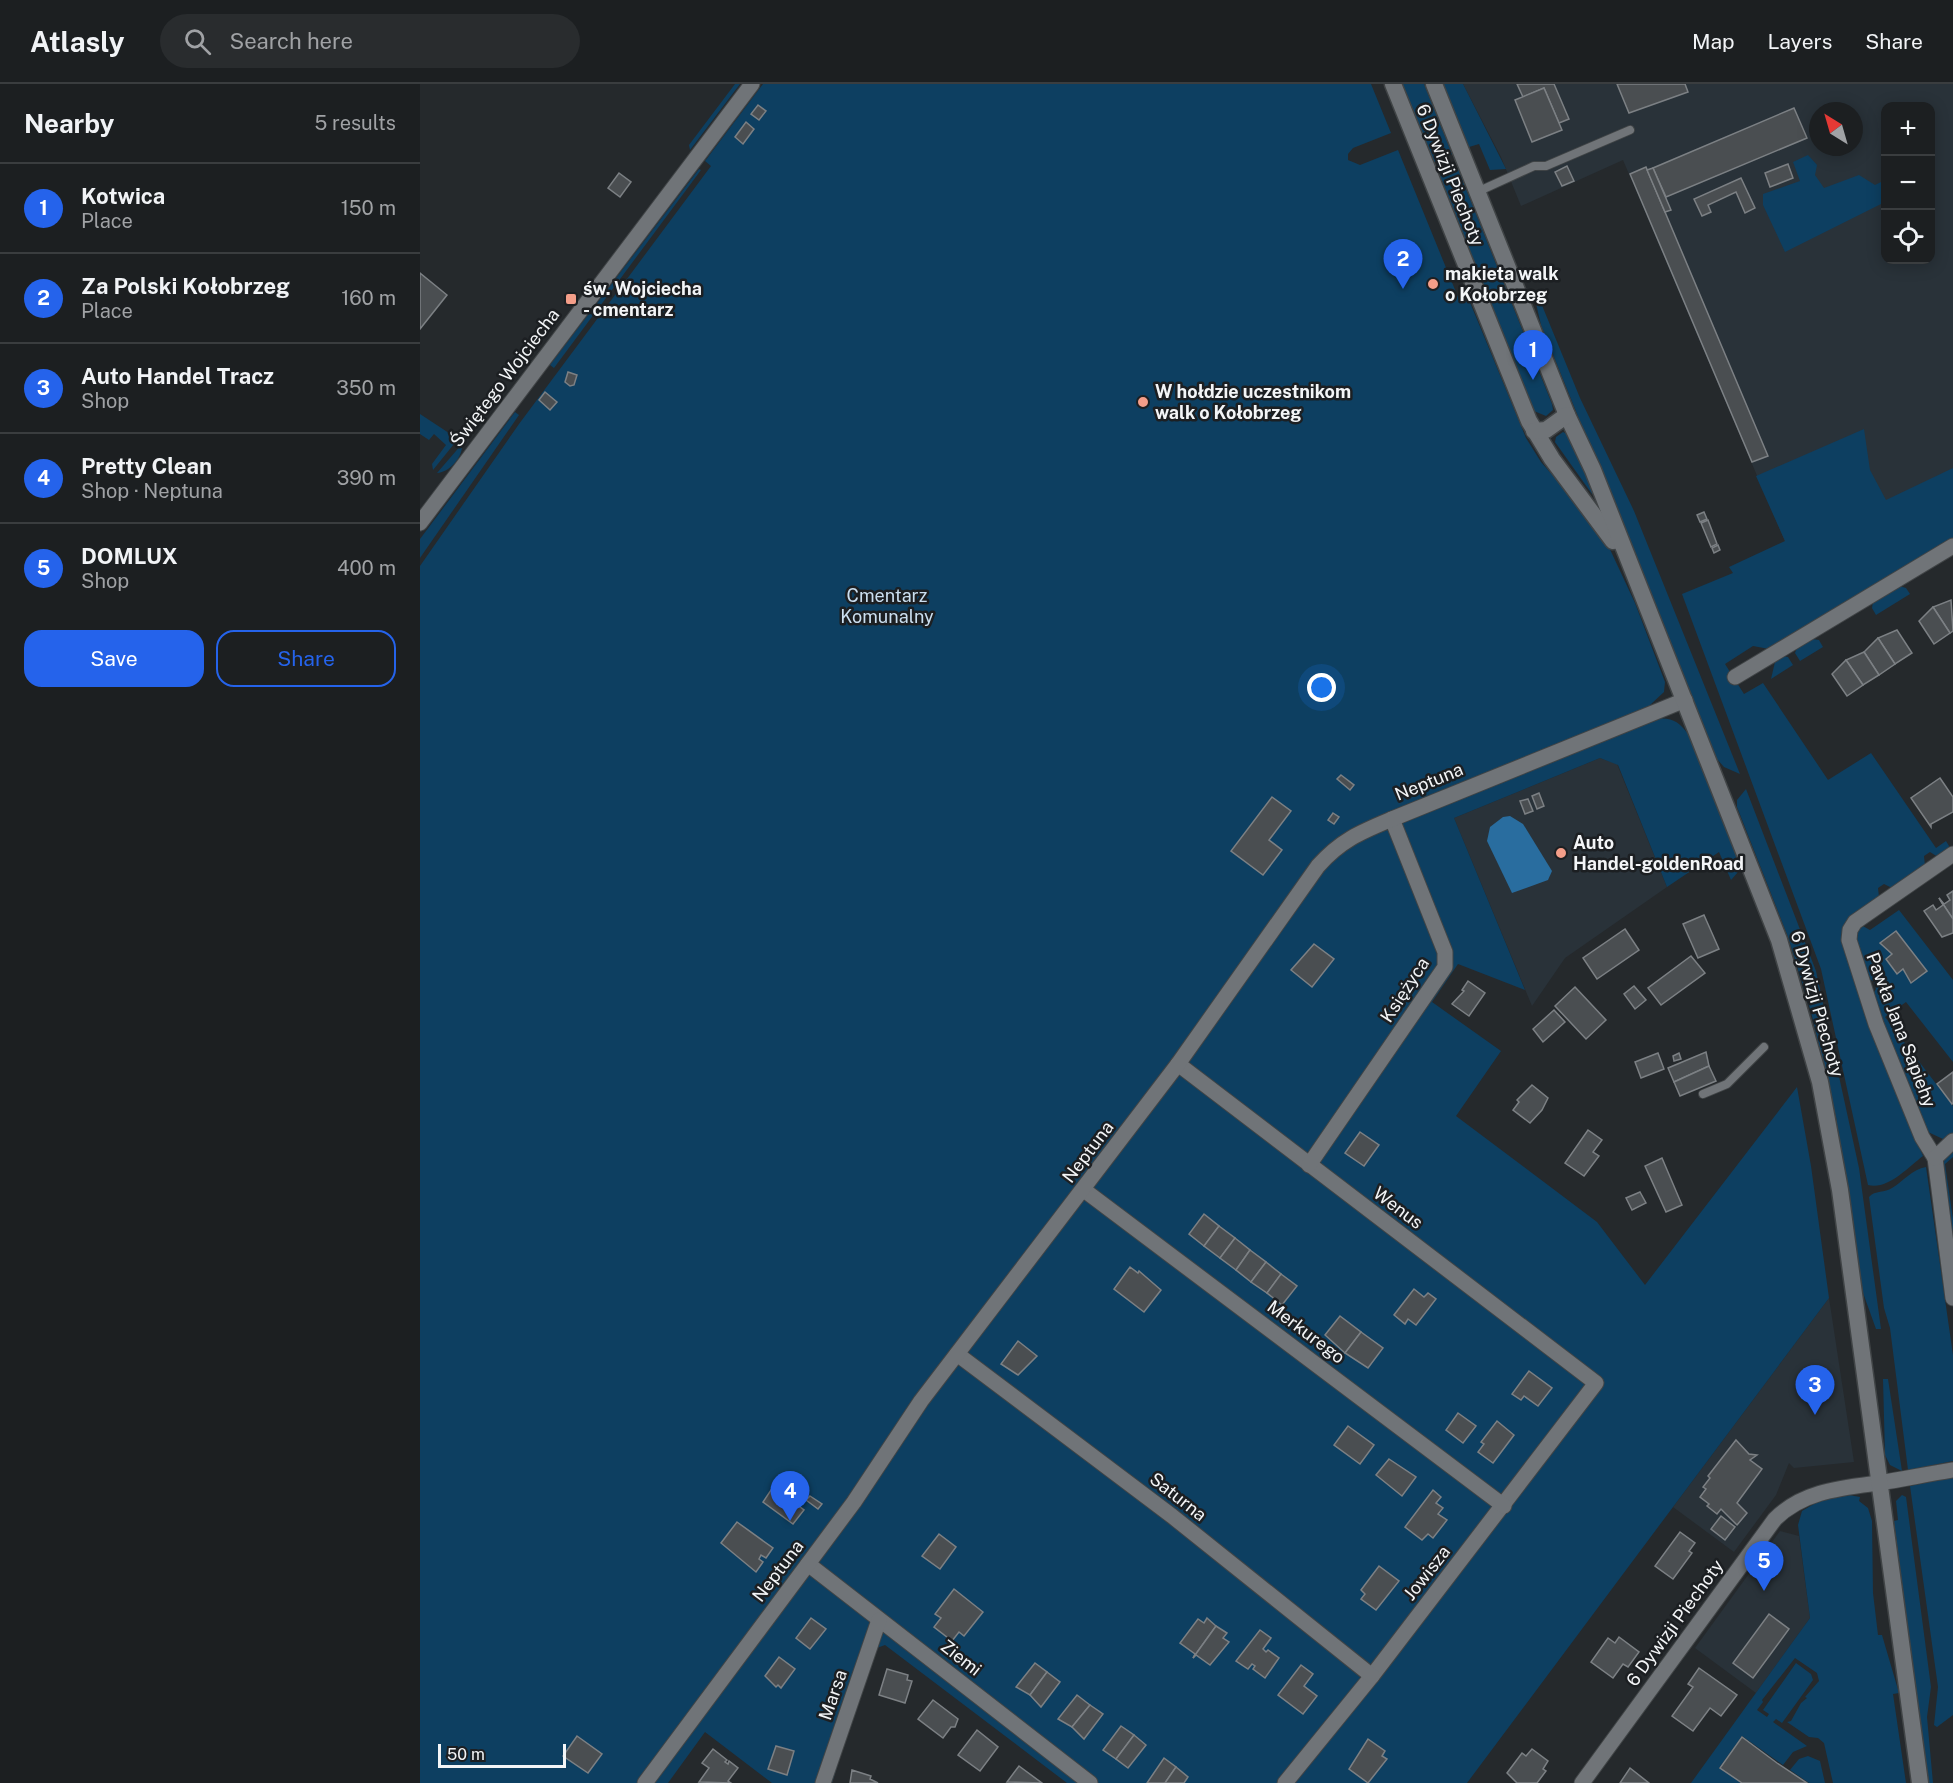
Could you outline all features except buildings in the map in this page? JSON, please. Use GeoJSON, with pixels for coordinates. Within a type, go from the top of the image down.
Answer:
{"type":"FeatureCollection","features":[{"type":"Feature","properties":{"kind":"street","name":"Świętego Wojciecha"},"geometry":{"type":"LineString","coordinates":[[420,523],[752,84]]}},
{"type":"Feature","properties":{"kind":"street","name":"6 Dywizji Piechoty"},"geometry":{"type":"LineString","coordinates":[[1392,84],[1534,431],[1628,561]]}},
{"type":"Feature","properties":{"kind":"street","name":"6 Dywizji Piechoty"},"geometry":{"type":"LineString","coordinates":[[1434,84],[1568,415],[1593,470],[1779,940],[1806,1027],[1840,1190],[1920,1783]]}},
{"type":"Feature","properties":{"kind":"street"},"geometry":{"type":"LineString","coordinates":[[1534,431],[1546,429],[1568,415]]}},
{"type":"Feature","properties":{"kind":"street"},"geometry":{"type":"LineString","coordinates":[[1736,676],[1953,546]]}},
{"type":"Feature","properties":{"kind":"street","name":"Neptuna"},"geometry":{"type":"LineString","coordinates":[[645,1783],[854,1502],[921,1401],[1084,1190],[1178,1064],[1318,866],[1335,847],[1354,835],[1684,700]]}},
{"type":"Feature","properties":{"kind":"street","name":"Księżyca"},"geometry":{"type":"LineString","coordinates":[[1309,1165],[1445,967],[1445,952],[1392,819]]}},
{"type":"Feature","properties":{"kind":"street","name":"Pawła Jana Sapiehy"},"geometry":{"type":"LineString","coordinates":[[1935,1158],[1922,1137],[1876,1024],[1849,940],[1850,930],[1856,922],[1953,854]]}},
{"type":"Feature","properties":{"kind":"street","name":"Wenus"},"geometry":{"type":"LineString","coordinates":[[1178,1064],[1596,1383]]}},
{"type":"Feature","properties":{"kind":"street"},"geometry":{"type":"LineString","coordinates":[[1953,1141],[1935,1158],[1953,1298]]}},
{"type":"Feature","properties":{"kind":"street","name":"Merkurego"},"geometry":{"type":"LineString","coordinates":[[1084,1190],[1504,1506]]}},
{"type":"Feature","properties":{"kind":"street","name":"Saturna"},"geometry":{"type":"LineString","coordinates":[[957,1354],[1172,1516],[1372,1676]]}},
{"type":"Feature","properties":{"kind":"street","name":"Jowisza"},"geometry":{"type":"LineString","coordinates":[[1285,1783],[1372,1676],[1596,1383]]}},
{"type":"Feature","properties":{"kind":"street"},"geometry":{"type":"LineString","coordinates":[[1880,1483],[1953,1470]]}},
{"type":"Feature","properties":{"kind":"street","name":"6 Dywizji Piechoty"},"geometry":{"type":"LineString","coordinates":[[1582,1783],[1775,1519],[1788,1506],[1811,1496],[1839,1488],[1880,1483]]}},
{"type":"Feature","properties":{"kind":"street","name":"Ziemi"},"geometry":{"type":"LineString","coordinates":[[808,1564],[1083,1781]]}},
{"type":"Feature","properties":{"kind":"street","name":"Marsa"},"geometry":{"type":"LineString","coordinates":[[823,1783],[879,1620]]}},
{"type":"Feature","properties":{"kind":"lane"},"geometry":{"type":"LineString","coordinates":[[1477,192],[1534,166],[1546,166],[1630,130]]}},
{"type":"Feature","properties":{"kind":"lane"},"geometry":{"type":"LineString","coordinates":[[1703,1094],[1728,1084],[1764,1047]]}},
{"type":"Feature","properties":{"kind":"shaded area"},"geometry":{"type":"Polygon","coordinates":[[[1463,84],[1953,84],[1953,493],[1792,558],[1623,160],[1521,206],[1501,157],[1463,84]]]}},
{"type":"Feature","properties":{"kind":"shaded area","name":"Auto Handel-goldenRoad"},"geometry":{"type":"Polygon","coordinates":[[[1600,758],[1617,764],[1667,887],[1565,958],[1532,1006],[1454,818],[1600,758]]]}},
{"type":"Feature","properties":{"kind":"shaded area"},"geometry":{"type":"Polygon","coordinates":[[[1510,816],[1523,824],[1552,871],[1548,880],[1512,893],[1487,841],[1490,827],[1503,817],[1510,816]]]}},
{"type":"Feature","properties":{"kind":"shaded area"},"geometry":{"type":"Polygon","coordinates":[[[1829,1298],[1854,1462],[1794,1468],[1789,1463],[1776,1495],[1734,1552],[1673,1507],[1829,1298]]]}},
{"type":"Feature","properties":{"kind":"shaded area"},"geometry":{"type":"Polygon","coordinates":[[[1780,1531],[1799,1536],[1810,1618],[1756,1693],[1695,1648],[1780,1531]]]}},
{"type":"Feature","properties":{"kind":"green space"},"geometry":{"type":"Polygon","coordinates":[[[735,84],[740,84],[690,150],[689,145],[735,84]]]}},
{"type":"Feature","properties":{"kind":"green space","name":"Cmentarz Komunalny"},"geometry":{"type":"Polygon","coordinates":[[[763,84],[1371,84],[1391,133],[1353,148],[1348,154],[1348,160],[1360,165],[1398,150],[1460,302],[1469,300],[1526,438],[1541,462],[1589,517],[1607,543],[1635,603],[1665,682],[1664,692],[1650,705],[1656,719],[1675,721],[1688,734],[1739,860],[1738,872],[1731,880],[1719,852],[1667,887],[1618,765],[1600,758],[1454,818],[1525,990],[1458,964],[1432,1002],[1501,1051],[1456,1116],[1597,1222],[1645,1285],[1797,1087],[1811,1166],[1829,1298],[1467,1783],[1067,1783],[885,1645],[874,1649],[832,1783],[772,1783],[705,1732],[668,1783],[420,1783],[420,566],[519,424],[711,166],[705,161],[763,84]]]}},
{"type":"Feature","properties":{"kind":"green space"},"geometry":{"type":"Polygon","coordinates":[[[1402,84],[1424,84],[1452,154],[1434,162],[1402,84]]]}},
{"type":"Feature","properties":{"kind":"green space"},"geometry":{"type":"Polygon","coordinates":[[[1443,84],[1463,84],[1506,169],[1490,170],[1479,144],[1469,147],[1443,84]]]}},
{"type":"Feature","properties":{"kind":"green space"},"geometry":{"type":"Polygon","coordinates":[[[1808,155],[1817,165],[1815,175],[1824,188],[1859,175],[1875,185],[1881,182],[1881,204],[1785,252],[1763,205],[1763,194],[1800,181],[1793,162],[1808,155]]]}},
{"type":"Feature","properties":{"kind":"green space"},"geometry":{"type":"Polygon","coordinates":[[[699,169],[701,170],[554,368],[550,365],[699,169]]]}},
{"type":"Feature","properties":{"kind":"green space"},"geometry":{"type":"Polygon","coordinates":[[[1458,169],[1552,404],[1553,410],[1546,416],[1534,411],[1440,176],[1458,169]]]}},
{"type":"Feature","properties":{"kind":"green space"},"geometry":{"type":"Polygon","coordinates":[[[1539,298],[1580,398],[1634,511],[1740,774],[1724,767],[1717,759],[1541,325],[1535,299],[1539,298]]]}},
{"type":"Feature","properties":{"kind":"green space"},"geometry":{"type":"Polygon","coordinates":[[[515,412],[519,415],[420,558],[420,539],[515,412]]]}},
{"type":"Feature","properties":{"kind":"green space"},"geometry":{"type":"Polygon","coordinates":[[[420,414],[458,439],[433,470],[432,464],[446,445],[434,434],[429,440],[420,434],[420,414]]]}},
{"type":"Feature","properties":{"kind":"green space"},"geometry":{"type":"Polygon","coordinates":[[[1864,429],[1870,470],[1886,500],[1953,468],[1953,538],[1769,649],[1753,646],[1725,664],[1744,694],[1763,683],[1828,780],[1871,753],[1936,848],[1946,841],[1949,846],[1948,850],[1938,857],[1930,852],[1924,856],[1925,866],[1892,888],[1884,884],[1878,888],[1879,897],[1850,918],[1870,1026],[1923,1156],[1897,1177],[1875,1186],[1868,1185],[1821,969],[1682,594],[1733,573],[1729,567],[1785,541],[1756,476],[1864,429]]]}},
{"type":"Feature","properties":{"kind":"green space"},"geometry":{"type":"Polygon","coordinates":[[[1563,432],[1569,435],[1594,492],[1592,494],[1555,442],[1556,437],[1563,432]]]}},
{"type":"Feature","properties":{"kind":"green space"},"geometry":{"type":"Polygon","coordinates":[[[462,444],[455,463],[447,470],[437,473],[462,444]]]}},
{"type":"Feature","properties":{"kind":"green space"},"geometry":{"type":"Polygon","coordinates":[[[1899,586],[1906,588],[1910,594],[1876,615],[1872,608],[1873,602],[1899,586]]]}},
{"type":"Feature","properties":{"kind":"green space"},"geometry":{"type":"Polygon","coordinates":[[[1812,639],[1819,640],[1823,647],[1800,661],[1795,653],[1797,648],[1812,639]]]}},
{"type":"Feature","properties":{"kind":"green space"},"geometry":{"type":"Polygon","coordinates":[[[1783,656],[1788,657],[1793,665],[1771,679],[1775,662],[1783,656]]]}},
{"type":"Feature","properties":{"kind":"green space"},"geometry":{"type":"Polygon","coordinates":[[[1746,789],[1816,971],[1859,1168],[1881,1329],[1876,1329],[1862,1290],[1836,1117],[1811,1012],[1788,937],[1737,807],[1737,800],[1746,789]]]}},
{"type":"Feature","properties":{"kind":"green space"},"geometry":{"type":"Polygon","coordinates":[[[1899,910],[1953,980],[1953,1062],[1906,1002],[1885,1017],[1953,1106],[1953,1133],[1943,1139],[1928,1132],[1881,1021],[1873,994],[1876,989],[1874,981],[1868,979],[1857,945],[1861,925],[1870,930],[1899,910]]]}},
{"type":"Feature","properties":{"kind":"green space"},"geometry":{"type":"Polygon","coordinates":[[[1953,1150],[1953,1157],[1945,1164],[1953,1219],[1953,1258],[1942,1163],[1953,1150]]]}},
{"type":"Feature","properties":{"kind":"green space"},"geometry":{"type":"Polygon","coordinates":[[[1926,1167],[1953,1355],[1953,1461],[1908,1470],[1890,1328],[1884,1308],[1869,1197],[1874,1193],[1889,1190],[1912,1173],[1926,1167]]]}},
{"type":"Feature","properties":{"kind":"green space"},"geometry":{"type":"Polygon","coordinates":[[[1883,1379],[1888,1379],[1902,1471],[1890,1465],[1885,1455],[1883,1379]]]}},
{"type":"Feature","properties":{"kind":"green space"},"geometry":{"type":"Polygon","coordinates":[[[1953,1477],[1953,1715],[1937,1727],[1934,1725],[1938,1687],[1910,1486],[1953,1477]]]}},
{"type":"Feature","properties":{"kind":"green space"},"geometry":{"type":"Polygon","coordinates":[[[1849,1495],[1860,1497],[1859,1501],[1868,1508],[1872,1521],[1873,1593],[1878,1635],[1882,1635],[1899,1693],[1893,1694],[1906,1783],[1833,1783],[1824,1743],[1818,1738],[1809,1737],[1787,1722],[1791,1721],[1801,1703],[1807,1698],[1805,1697],[1819,1681],[1817,1673],[1795,1658],[1762,1700],[1757,1710],[1767,1717],[1769,1714],[1763,1710],[1796,1663],[1811,1674],[1813,1680],[1782,1723],[1776,1719],[1773,1722],[1807,1746],[1793,1752],[1783,1765],[1742,1736],[1719,1768],[1741,1783],[1691,1783],[1810,1618],[1798,1525],[1802,1511],[1819,1501],[1849,1495]]]}},
{"type":"Feature","properties":{"kind":"green space"},"geometry":{"type":"Polygon","coordinates":[[[1902,1495],[1906,1497],[1931,1687],[1927,1717],[1933,1783],[1928,1783],[1894,1521],[1898,1520],[1896,1501],[1902,1495]]]}},
{"type":"Feature","properties":{"kind":"green space"},"geometry":{"type":"Polygon","coordinates":[[[1808,1756],[1820,1761],[1825,1783],[1809,1783],[1790,1770],[1799,1759],[1808,1756]]]}},
{"type":"Feature","properties":{"kind":"place","name":"makieta walk o Kołobrzeg"},"geometry":{"type":"Point","coordinates":[1433,284]}},
{"type":"Feature","properties":{"kind":"place","name":"Za Polski Kołobrzeg"},"geometry":{"type":"Point","coordinates":[1403,289]}},
{"type":"Feature","properties":{"kind":"place","name":"św. Wojciecha - cmentarz"},"geometry":{"type":"Point","coordinates":[571,299]}},
{"type":"Feature","properties":{"kind":"place","name":"Kotwica"},"geometry":{"type":"Point","coordinates":[1533,380]}},
{"type":"Feature","properties":{"kind":"place","name":"W hołdzie uczestnikom walk o Kołobrzeg"},"geometry":{"type":"Point","coordinates":[1143,402]}},
{"type":"Feature","properties":{"kind":"place","name":"Auto Handel-goldenRoad"},"geometry":{"type":"Point","coordinates":[1561,853]}},
{"type":"Feature","properties":{"kind":"place","name":"Auto Handel Tracz"},"geometry":{"type":"Point","coordinates":[1815,1415]}},
{"type":"Feature","properties":{"kind":"place","name":"Pretty Clean"},"geometry":{"type":"Point","coordinates":[790,1521]}},
{"type":"Feature","properties":{"kind":"place","name":"DOMLUX"},"geometry":{"type":"Point","coordinates":[1764,1591]}}]}
